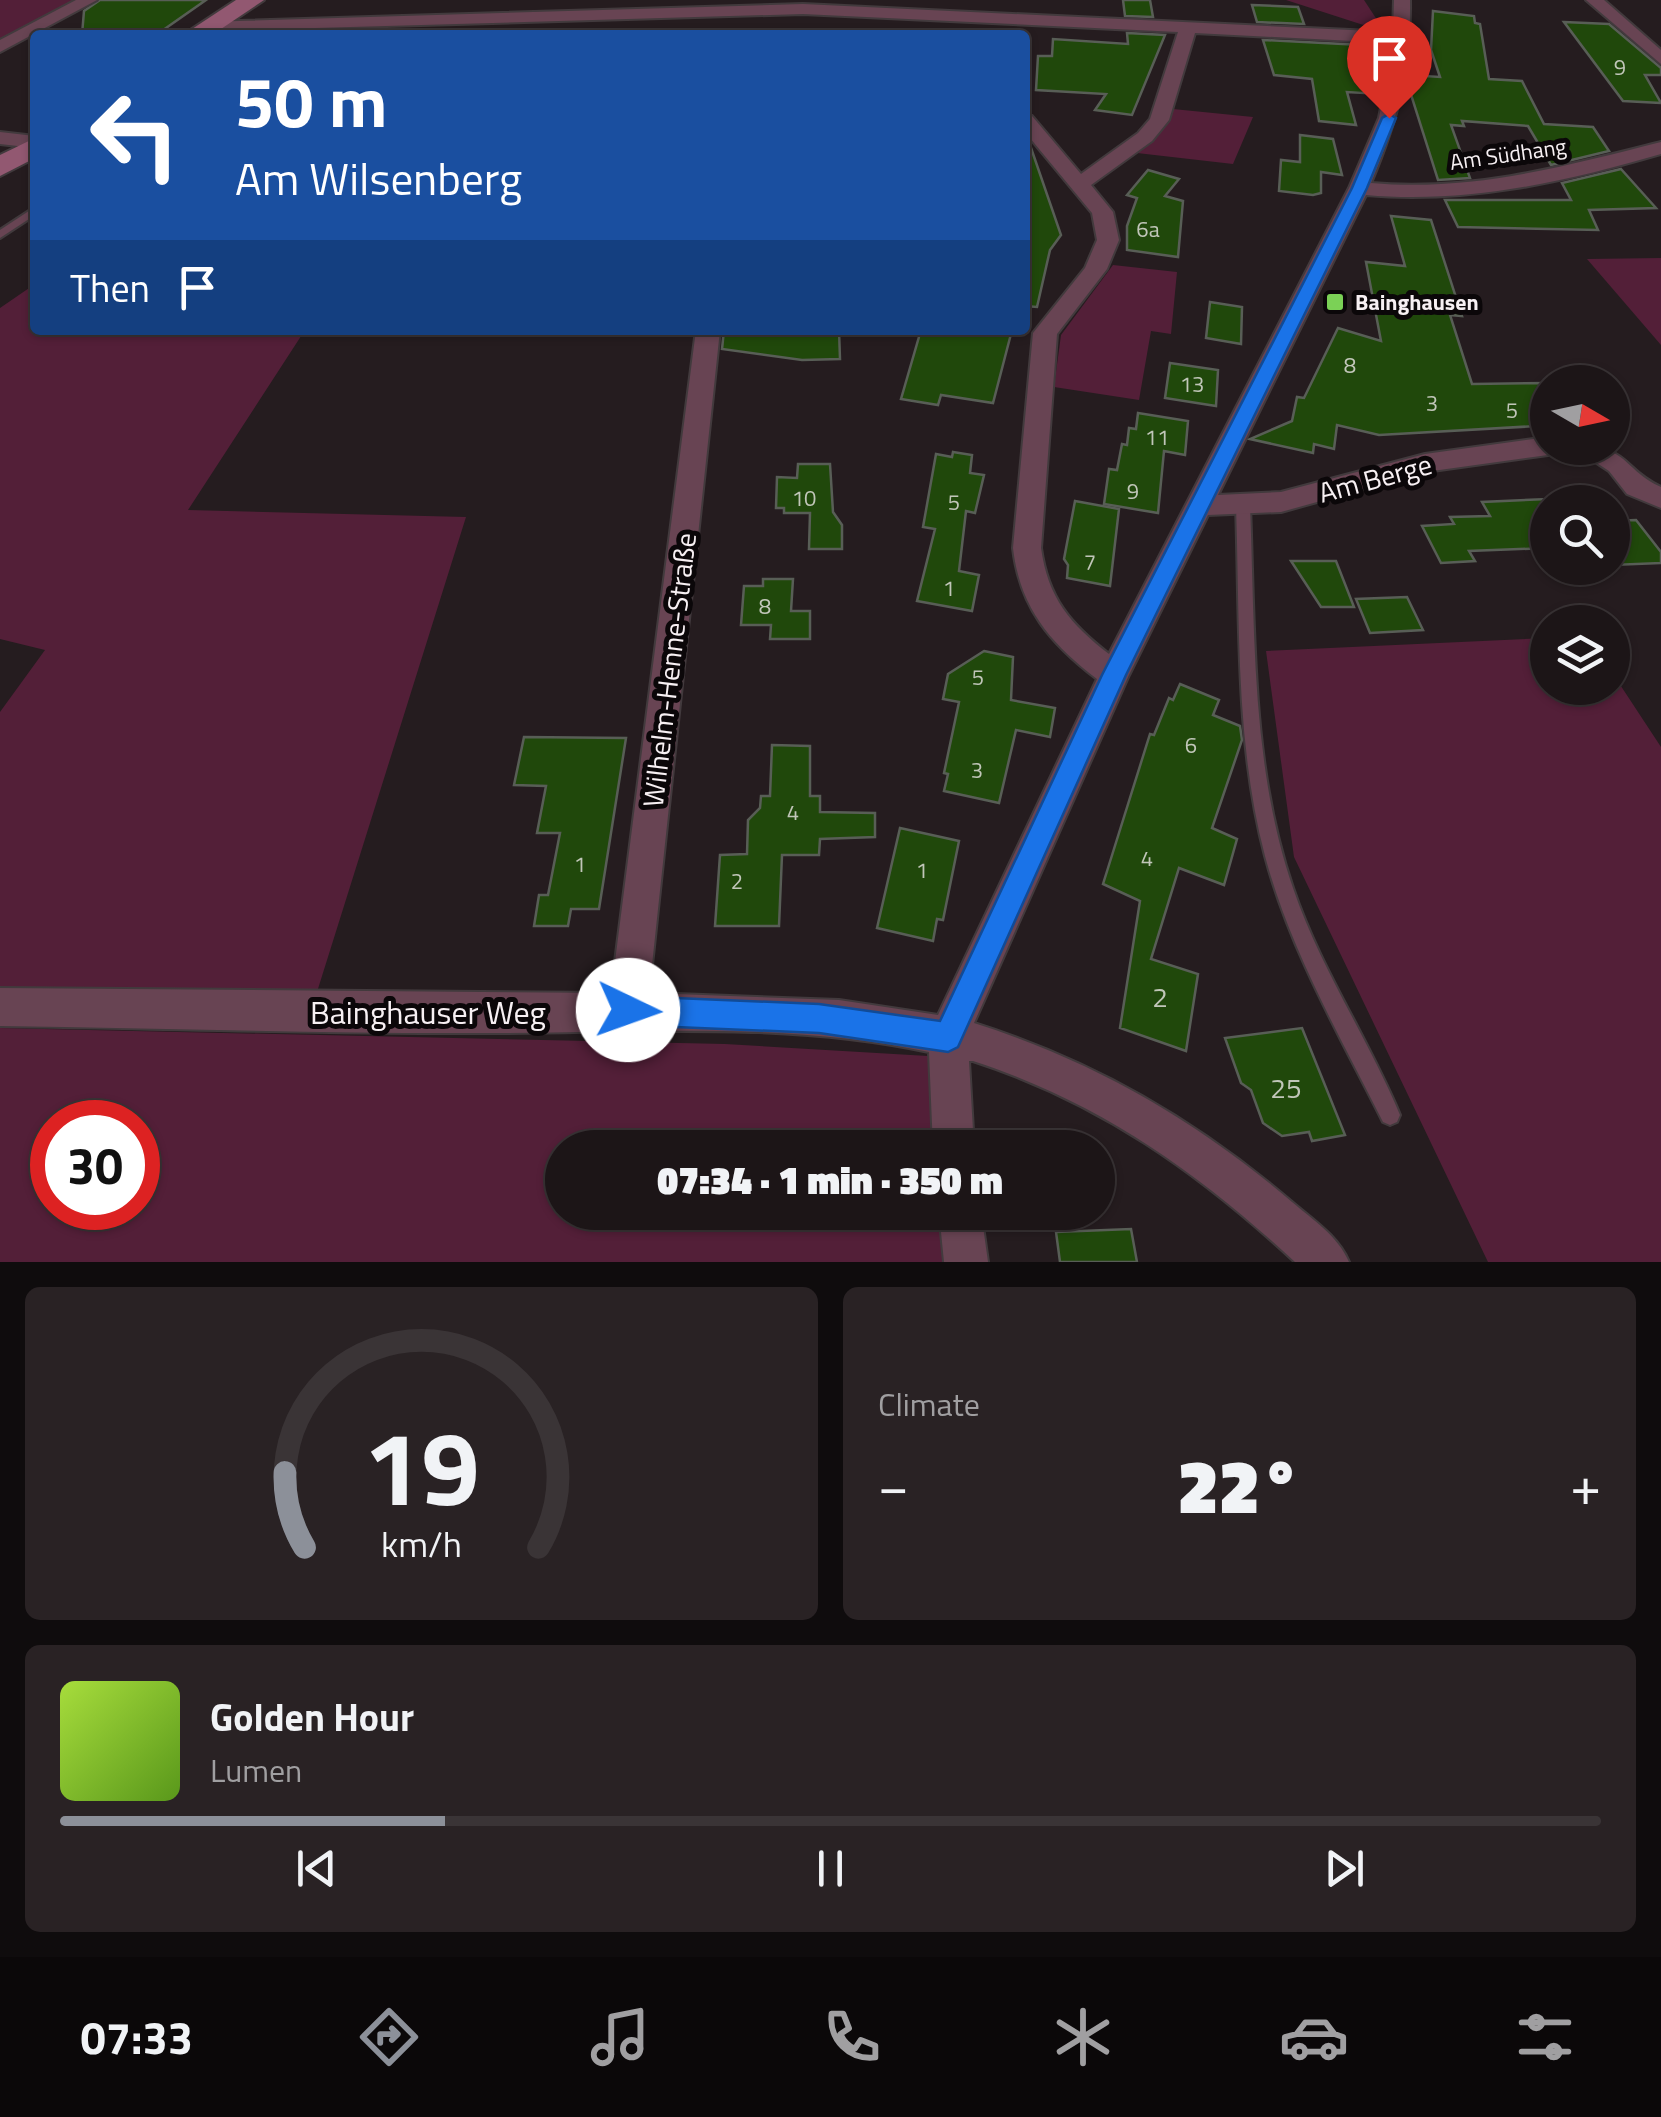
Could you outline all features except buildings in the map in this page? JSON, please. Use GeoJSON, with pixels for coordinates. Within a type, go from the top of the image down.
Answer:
{"type":"FeatureCollection","features":[{"type":"Feature","properties":{"kind":"main road"},"geometry":{"type":"LineString","coordinates":[[202,30],[252,0]]}},
{"type":"Feature","properties":{"kind":"main road"},"geometry":{"type":"LineString","coordinates":[[0,167],[30,147]]}},
{"type":"Feature","properties":{"kind":"street"},"geometry":{"type":"LineString","coordinates":[[31,30],[89,0]]}},
{"type":"Feature","properties":{"kind":"street"},"geometry":{"type":"LineString","coordinates":[[1381,0],[1401,20]]}},
{"type":"Feature","properties":{"kind":"street"},"geometry":{"type":"LineString","coordinates":[[1594,0],[1661,59]]}},
{"type":"Feature","properties":{"kind":"street"},"geometry":{"type":"LineString","coordinates":[[202,30],[803,9],[1010,27],[1188,28],[1401,20]]}},
{"type":"Feature","properties":{"kind":"street"},"geometry":{"type":"LineString","coordinates":[[794,30],[803,9]]}},
{"type":"Feature","properties":{"kind":"street"},"geometry":{"type":"LineString","coordinates":[[953,1130],[948,1037],[1114,675],[1360,188],[1389,118],[1401,20]]}},
{"type":"Feature","properties":{"kind":"street"},"geometry":{"type":"LineString","coordinates":[[1082,184],[1145,137],[1159,120],[1188,28]]}},
{"type":"Feature","properties":{"kind":"street"},"geometry":{"type":"LineString","coordinates":[[0,46],[30,30]]}},
{"type":"Feature","properties":{"kind":"street"},"geometry":{"type":"LineString","coordinates":[[1030,126],[1102,212],[1108,240],[1096,269],[1045,333],[1027,548],[1030,580],[1042,609],[1068,640],[1114,675]]}},
{"type":"Feature","properties":{"kind":"street"},"geometry":{"type":"LineString","coordinates":[[0,138],[30,143]]}},
{"type":"Feature","properties":{"kind":"street","name":"Am Südhang"},"geometry":{"type":"LineString","coordinates":[[1360,188],[1402,192],[1472,185],[1604,164],[1661,148]]}},
{"type":"Feature","properties":{"kind":"street","name":"Wilhelm-Henne-Straße"},"geometry":{"type":"LineString","coordinates":[[628,1010],[707,335]]}},
{"type":"Feature","properties":{"kind":"street","name":"Am Berge"},"geometry":{"type":"LineString","coordinates":[[1202,506],[1304,497],[1460,456],[1530,448]]}},
{"type":"Feature","properties":{"kind":"street"},"geometry":{"type":"LineString","coordinates":[[1618,465],[1637,488],[1661,498]]}},
{"type":"Feature","properties":{"kind":"street","name":"Bainghauser Weg"},"geometry":{"type":"LineString","coordinates":[[0,1008],[496,1014],[628,1010],[819,1018],[948,1037],[1037,1062],[1101,1094],[1260,1202],[1327,1262]]}},
{"type":"Feature","properties":{"kind":"street"},"geometry":{"type":"LineString","coordinates":[[962,1230],[966,1262]]}},
{"type":"Feature","properties":{"kind":"lane"},"geometry":{"type":"LineString","coordinates":[[0,235],[30,214]]}},
{"type":"Feature","properties":{"kind":"lane"},"geometry":{"type":"LineString","coordinates":[[1242,505],[1253,740],[1274,856],[1301,930],[1390,1115]]}},
{"type":"Feature","properties":{"kind":"shaded area"},"geometry":{"type":"Polygon","coordinates":[[[0,0],[77,0],[0,41],[0,0]]]}},
{"type":"Feature","properties":{"kind":"shaded area"},"geometry":{"type":"Polygon","coordinates":[[[1286,0],[1364,0],[1385,32],[1286,0]]]}},
{"type":"Feature","properties":{"kind":"shaded area"},"geometry":{"type":"Polygon","coordinates":[[[1173,109],[1253,117],[1233,164],[1137,153],[1173,109]]]}},
{"type":"Feature","properties":{"kind":"shaded area"},"geometry":{"type":"Polygon","coordinates":[[[1661,258],[1661,345],[1587,259],[1661,258]]]}},
{"type":"Feature","properties":{"kind":"shaded area"},"geometry":{"type":"Polygon","coordinates":[[[1113,265],[1177,272],[1171,334],[1151,331],[1139,400],[1054,387],[1061,335],[1113,265]]]}},
{"type":"Feature","properties":{"kind":"shaded area"},"geometry":{"type":"Polygon","coordinates":[[[30,287],[30,335],[302,335],[188,510],[466,517],[317,992],[0,989],[0,712],[45,650],[0,639],[0,308],[30,287]]]}},
{"type":"Feature","properties":{"kind":"shaded area"},"geometry":{"type":"Polygon","coordinates":[[[1530,639],[1530,705],[1630,705],[1630,700],[1661,747],[1661,1262],[1488,1262],[1294,857],[1266,651],[1530,639]]]}},
{"type":"Feature","properties":{"kind":"shaded area"},"geometry":{"type":"Polygon","coordinates":[[[0,1028],[725,1044],[928,1056],[940,1130],[545,1130],[545,1230],[957,1230],[963,1262],[0,1262],[0,1028]]]}},
{"type":"Feature","properties":{"kind":"place","name":"Bainghausen"},"geometry":{"type":"Point","coordinates":[1335,302]}},
{"type":"Feature","properties":{"kind":"route"},"geometry":{"type":"LineString","coordinates":[[628,1010],[819,1018],[948,1037],[1114,675],[1360,188],[1389,118]]}}]}
